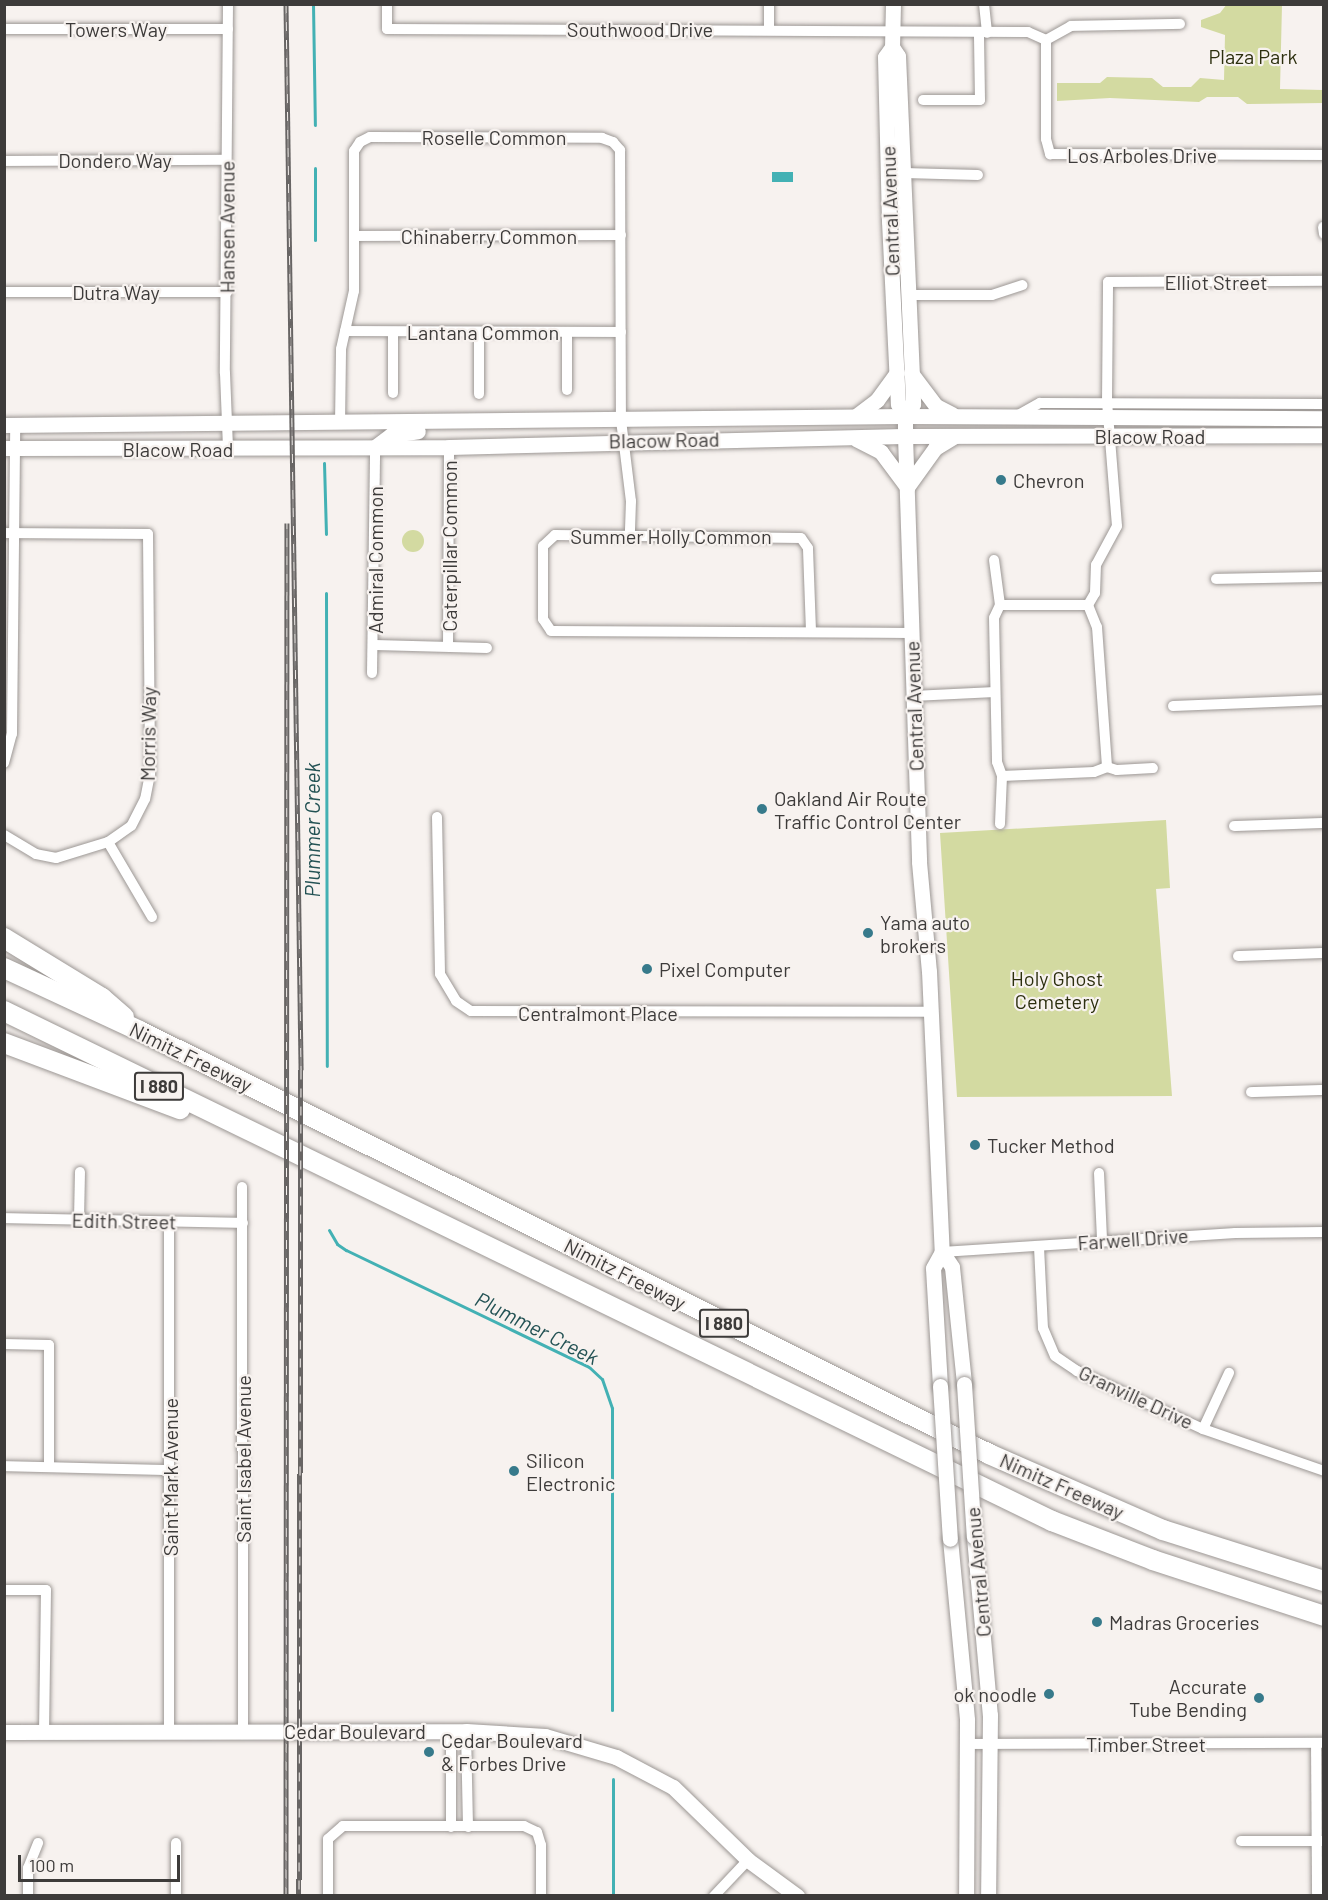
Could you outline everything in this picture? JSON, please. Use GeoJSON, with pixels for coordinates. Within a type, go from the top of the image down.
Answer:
{"type":"FeatureCollection","features":[{"type":"Feature","properties":{"kind":"highway"},"geometry":{"type":"LineString","coordinates":[[4,938],[102,998],[140,1031]]}},
{"type":"Feature","properties":{"kind":"highway","name":"Nimitz Freeway"},"geometry":{"type":"LineString","coordinates":[[4,968],[140,1031],[989,1454],[1163,1530],[1323,1581]]}},
{"type":"Feature","properties":{"kind":"highway","name":"Nimitz Freeway"},"geometry":{"type":"LineString","coordinates":[[4,1011],[1052,1521],[1153,1560],[1323,1616]]}},
{"type":"Feature","properties":{"kind":"highway"},"geometry":{"type":"LineString","coordinates":[[4,1043],[314,1161]]}},
{"type":"Feature","properties":{"kind":"main road","name":"Central Avenue"},"geometry":{"type":"LineString","coordinates":[[893,4],[892,40],[885,57],[903,373],[913,404],[905,413],[921,913],[931,1012],[942,1252],[952,1267],[964,1384],[990,1744],[988,1896]]}},
{"type":"Feature","properties":{"kind":"main road","name":"Central Avenue"},"geometry":{"type":"LineString","coordinates":[[892,40],[898,56],[904,173],[908,295],[903,373]]}},
{"type":"Feature","properties":{"kind":"main road"},"geometry":{"type":"LineString","coordinates":[[856,416],[877,400],[903,373],[936,406],[955,416]]}},
{"type":"Feature","properties":{"kind":"main road","name":"Blacow Road"},"geometry":{"type":"LineString","coordinates":[[10,425],[340,424],[856,416],[905,413],[1018,416],[1108,410],[1323,418]]}},
{"type":"Feature","properties":{"kind":"main road"},"geometry":{"type":"LineString","coordinates":[[375,447],[391,435],[420,431],[443,422]]}},
{"type":"Feature","properties":{"kind":"main road","name":"Blacow Road"},"geometry":{"type":"LineString","coordinates":[[10,448],[448,447],[623,440],[906,436],[1323,435]]}},
{"type":"Feature","properties":{"kind":"main road"},"geometry":{"type":"LineString","coordinates":[[849,437],[881,452],[907,487],[935,448],[955,436]]}},
{"type":"Feature","properties":{"kind":"main road","name":"Central Avenue"},"geometry":{"type":"LineString","coordinates":[[942,1252],[933,1268],[950,1539],[968,1744],[966,1896]]}},
{"type":"Feature","properties":{"kind":"main road","name":"Cedar Boulevard"},"geometry":{"type":"LineString","coordinates":[[4,1732],[459,1731],[545,1736],[616,1757],[673,1787],[748,1860],[797,1896]]}},
{"type":"Feature","properties":{"kind":"street","name":"Hansen Avenue"},"geometry":{"type":"LineString","coordinates":[[228,4],[225,373],[228,449]]}},
{"type":"Feature","properties":{"kind":"street","name":"Southwood Drive"},"geometry":{"type":"LineString","coordinates":[[387,4],[387,29],[769,29],[892,40]]}},
{"type":"Feature","properties":{"kind":"street"},"geometry":{"type":"LineString","coordinates":[[769,4],[769,29]]}},
{"type":"Feature","properties":{"kind":"street"},"geometry":{"type":"LineString","coordinates":[[923,100],[980,100],[984,4]]}},
{"type":"Feature","properties":{"kind":"street"},"geometry":{"type":"LineString","coordinates":[[892,40],[1028,32],[1046,40],[1071,26],[1180,24]]}},
{"type":"Feature","properties":{"kind":"street","name":"Towers Way"},"geometry":{"type":"LineString","coordinates":[[4,30],[228,29]]}},
{"type":"Feature","properties":{"kind":"street","name":"Los Arboles Drive"},"geometry":{"type":"LineString","coordinates":[[1046,40],[1046,140],[1050,154],[1323,155]]}},
{"type":"Feature","properties":{"kind":"street","name":"Roselle Common"},"geometry":{"type":"LineString","coordinates":[[340,424],[341,349],[354,291],[357,236],[354,152],[360,142],[370,137],[602,138],[613,142],[620,150],[621,420],[631,501],[630,534]]}},
{"type":"Feature","properties":{"kind":"street","name":"Dondero Way"},"geometry":{"type":"LineString","coordinates":[[4,160],[226,160]]}},
{"type":"Feature","properties":{"kind":"street"},"geometry":{"type":"LineString","coordinates":[[904,173],[978,175]]}},
{"type":"Feature","properties":{"kind":"street"},"geometry":{"type":"LineString","coordinates":[[1323,227],[1323,234]]}},
{"type":"Feature","properties":{"kind":"street","name":"Chinaberry Common"},"geometry":{"type":"LineString","coordinates":[[357,236],[621,236]]}},
{"type":"Feature","properties":{"kind":"street","name":"Elliot Street"},"geometry":{"type":"LineString","coordinates":[[1108,410],[1108,282],[1323,281]]}},
{"type":"Feature","properties":{"kind":"street"},"geometry":{"type":"LineString","coordinates":[[908,295],[992,295],[1022,285]]}},
{"type":"Feature","properties":{"kind":"street","name":"Dutra Way"},"geometry":{"type":"LineString","coordinates":[[4,292],[227,292]]}},
{"type":"Feature","properties":{"kind":"street","name":"Lantana Common"},"geometry":{"type":"LineString","coordinates":[[345,331],[621,333]]}},
{"type":"Feature","properties":{"kind":"street"},"geometry":{"type":"LineString","coordinates":[[393,332],[393,393]]}},
{"type":"Feature","properties":{"kind":"street"},"geometry":{"type":"LineString","coordinates":[[479,332],[479,394]]}},
{"type":"Feature","properties":{"kind":"street"},"geometry":{"type":"LineString","coordinates":[[567,332],[567,390]]}},
{"type":"Feature","properties":{"kind":"street","name":"Blacow Road"},"geometry":{"type":"LineString","coordinates":[[1108,410],[1323,404]]}},
{"type":"Feature","properties":{"kind":"street"},"geometry":{"type":"LineString","coordinates":[[1088,605],[1095,593],[1096,565],[1117,526],[1108,410]]}},
{"type":"Feature","properties":{"kind":"street"},"geometry":{"type":"LineString","coordinates":[[4,763],[12,734],[8,532],[10,425]]}},
{"type":"Feature","properties":{"kind":"street","name":"Admiral Common"},"geometry":{"type":"LineString","coordinates":[[372,673],[375,645],[375,447]]}},
{"type":"Feature","properties":{"kind":"street","name":"Caterpillar Common"},"geometry":{"type":"LineString","coordinates":[[448,447],[448,646]]}},
{"type":"Feature","properties":{"kind":"street","name":"Morris Way"},"geometry":{"type":"LineString","coordinates":[[4,835],[36,854],[56,858],[108,842],[131,826],[146,799],[150,774],[148,534],[8,532]]}},
{"type":"Feature","properties":{"kind":"street","name":"Summer Holly Common"},"geometry":{"type":"LineString","coordinates":[[811,631],[805,539],[630,534],[555,535],[543,546],[543,619],[551,631],[911,633]]}},
{"type":"Feature","properties":{"kind":"street"},"geometry":{"type":"LineString","coordinates":[[994,560],[1000,605],[994,618],[997,762],[1002,776],[1000,824]]}},
{"type":"Feature","properties":{"kind":"street"},"geometry":{"type":"LineString","coordinates":[[1216,579],[1323,577]]}},
{"type":"Feature","properties":{"kind":"street"},"geometry":{"type":"LineString","coordinates":[[1000,605],[1088,605]]}},
{"type":"Feature","properties":{"kind":"street"},"geometry":{"type":"LineString","coordinates":[[1088,605],[1097,627],[1107,767]]}},
{"type":"Feature","properties":{"kind":"street"},"geometry":{"type":"LineString","coordinates":[[375,645],[487,648]]}},
{"type":"Feature","properties":{"kind":"street"},"geometry":{"type":"LineString","coordinates":[[913,696],[995,692]]}},
{"type":"Feature","properties":{"kind":"street"},"geometry":{"type":"LineString","coordinates":[[1173,706],[1323,700]]}},
{"type":"Feature","properties":{"kind":"street"},"geometry":{"type":"LineString","coordinates":[[1002,776],[1094,772],[1107,767],[1117,770],[1153,768]]}},
{"type":"Feature","properties":{"kind":"street","name":"Centralmont Place"},"geometry":{"type":"LineString","coordinates":[[437,817],[440,974],[456,1001],[471,1011],[931,1012]]}},
{"type":"Feature","properties":{"kind":"street"},"geometry":{"type":"LineString","coordinates":[[1234,826],[1323,823]]}},
{"type":"Feature","properties":{"kind":"street"},"geometry":{"type":"LineString","coordinates":[[108,842],[152,917]]}},
{"type":"Feature","properties":{"kind":"street"},"geometry":{"type":"LineString","coordinates":[[1238,956],[1323,953]]}},
{"type":"Feature","properties":{"kind":"street"},"geometry":{"type":"LineString","coordinates":[[1251,1092],[1323,1090]]}},
{"type":"Feature","properties":{"kind":"street"},"geometry":{"type":"LineString","coordinates":[[79,1220],[80,1172]]}},
{"type":"Feature","properties":{"kind":"street"},"geometry":{"type":"LineString","coordinates":[[1099,1173],[1102,1240]]}},
{"type":"Feature","properties":{"kind":"street","name":"Saint Isabel Avenue"},"geometry":{"type":"LineString","coordinates":[[242,1187],[243,1731]]}},
{"type":"Feature","properties":{"kind":"street","name":"Edith Street"},"geometry":{"type":"LineString","coordinates":[[4,1218],[243,1223]]}},
{"type":"Feature","properties":{"kind":"street","name":"Saint Mark Avenue"},"geometry":{"type":"LineString","coordinates":[[169,1222],[170,1732]]}},
{"type":"Feature","properties":{"kind":"street","name":"Farwell Drive"},"geometry":{"type":"LineString","coordinates":[[942,1252],[1039,1247],[1102,1240],[1323,1232]]}},
{"type":"Feature","properties":{"kind":"street","name":"Granville Drive"},"geometry":{"type":"LineString","coordinates":[[1039,1247],[1043,1328],[1055,1356],[1077,1371],[1203,1429],[1323,1471]]}},
{"type":"Feature","properties":{"kind":"street"},"geometry":{"type":"LineString","coordinates":[[4,1344],[49,1345],[48,1467]]}},
{"type":"Feature","properties":{"kind":"street"},"geometry":{"type":"LineString","coordinates":[[1203,1429],[1229,1373]]}},
{"type":"Feature","properties":{"kind":"street"},"geometry":{"type":"LineString","coordinates":[[4,1466],[170,1470]]}},
{"type":"Feature","properties":{"kind":"street"},"geometry":{"type":"LineString","coordinates":[[4,1590],[46,1590],[44,1732]]}},
{"type":"Feature","properties":{"kind":"street"},"geometry":{"type":"LineString","coordinates":[[451,1827],[459,1731]]}},
{"type":"Feature","properties":{"kind":"street"},"geometry":{"type":"LineString","coordinates":[[459,1731],[468,1827]]}},
{"type":"Feature","properties":{"kind":"street"},"geometry":{"type":"LineString","coordinates":[[1317,1896],[1320,1841],[1320,1743]]}},
{"type":"Feature","properties":{"kind":"street","name":"Timber Street"},"geometry":{"type":"LineString","coordinates":[[968,1744],[1320,1743]]}},
{"type":"Feature","properties":{"kind":"street"},"geometry":{"type":"LineString","coordinates":[[328,1896],[328,1839],[334,1831],[343,1826],[525,1826],[537,1832],[541,1896]]}},
{"type":"Feature","properties":{"kind":"street"},"geometry":{"type":"LineString","coordinates":[[1241,1841],[1320,1841]]}},
{"type":"Feature","properties":{"kind":"street"},"geometry":{"type":"LineString","coordinates":[[28,1896],[28,1868],[38,1843]]}},
{"type":"Feature","properties":{"kind":"street"},"geometry":{"type":"LineString","coordinates":[[176,1843],[176,1896]]}},
{"type":"Feature","properties":{"kind":"street"},"geometry":{"type":"LineString","coordinates":[[714,1896],[748,1860]]}},
{"type":"Feature","properties":{"kind":"green space","name":"Plaza Park"},"geometry":{"type":"Polygon","coordinates":[[[1227,4],[1282,5],[1280,89],[1323,90],[1323,103],[1247,104],[1238,97],[1207,97],[1199,102],[1110,98],[1057,101],[1057,83],[1100,83],[1107,77],[1152,78],[1163,87],[1191,87],[1200,78],[1224,80],[1225,35],[1201,27],[1201,20],[1220,13],[1227,4]]]}},
{"type":"Feature","properties":{"kind":"green space"},"geometry":{"type":"Polygon","coordinates":[[[413,530],[423,537],[424,541],[417,551],[413,552],[403,545],[402,541],[409,531],[413,530]]]}},
{"type":"Feature","properties":{"kind":"green space","name":"Holy Ghost Cemetery"},"geometry":{"type":"Polygon","coordinates":[[[1166,820],[1170,888],[1156,889],[1172,1096],[957,1097],[940,833],[1166,820]]]}},
{"type":"Feature","properties":{"kind":"water"},"geometry":{"type":"Polygon","coordinates":[[[772,172],[793,172],[793,182],[772,182],[772,172]]]}},
{"type":"Feature","properties":{"kind":"waterway","name":"Plummer Creek"},"geometry":{"type":"LineString","coordinates":[[313,4],[315,125]]}},
{"type":"Feature","properties":{"kind":"waterway","name":"Plummer Creek"},"geometry":{"type":"LineString","coordinates":[[315,168],[315,240]]}},
{"type":"Feature","properties":{"kind":"waterway","name":"Plummer Creek"},"geometry":{"type":"LineString","coordinates":[[324,463],[326,534]]}},
{"type":"Feature","properties":{"kind":"waterway","name":"Plummer Creek"},"geometry":{"type":"LineString","coordinates":[[326,593],[327,1066]]}},
{"type":"Feature","properties":{"kind":"waterway","name":"Plummer Creek"},"geometry":{"type":"LineString","coordinates":[[329,1230],[337,1244],[346,1250],[589,1367],[602,1379],[612,1408],[612,1710]]}},
{"type":"Feature","properties":{"kind":"waterway","name":"Plummer Creek"},"geometry":{"type":"LineString","coordinates":[[613,1779],[613,1896]]}},
{"type":"Feature","properties":{"kind":"railway"},"geometry":{"type":"LineString","coordinates":[[286,4],[301,1070],[299,1896]]}},
{"type":"Feature","properties":{"kind":"railway"},"geometry":{"type":"LineString","coordinates":[[286,1896],[287,523]]}},
{"type":"Feature","properties":{"kind":"place","name":"Chevron"},"geometry":{"type":"Point","coordinates":[1001,480]}},
{"type":"Feature","properties":{"kind":"place","name":"Oakland Air Route Traffic Control Center"},"geometry":{"type":"Point","coordinates":[762,809]}},
{"type":"Feature","properties":{"kind":"place","name":"Yama auto brokers"},"geometry":{"type":"Point","coordinates":[868,933]}},
{"type":"Feature","properties":{"kind":"place","name":"Pixel Computer"},"geometry":{"type":"Point","coordinates":[647,969]}},
{"type":"Feature","properties":{"kind":"place","name":"Tucker Method"},"geometry":{"type":"Point","coordinates":[975,1145]}},
{"type":"Feature","properties":{"kind":"place","name":"Silicon Electronic"},"geometry":{"type":"Point","coordinates":[514,1471]}},
{"type":"Feature","properties":{"kind":"place","name":"Madras Groceries"},"geometry":{"type":"Point","coordinates":[1097,1622]}},
{"type":"Feature","properties":{"kind":"place","name":"ok noodle"},"geometry":{"type":"Point","coordinates":[1049,1694]}},
{"type":"Feature","properties":{"kind":"place","name":"Accurate Tube Bending"},"geometry":{"type":"Point","coordinates":[1259,1698]}},
{"type":"Feature","properties":{"kind":"place","name":"Cedar Boulevard & Forbes Drive"},"geometry":{"type":"Point","coordinates":[429,1752]}}]}
